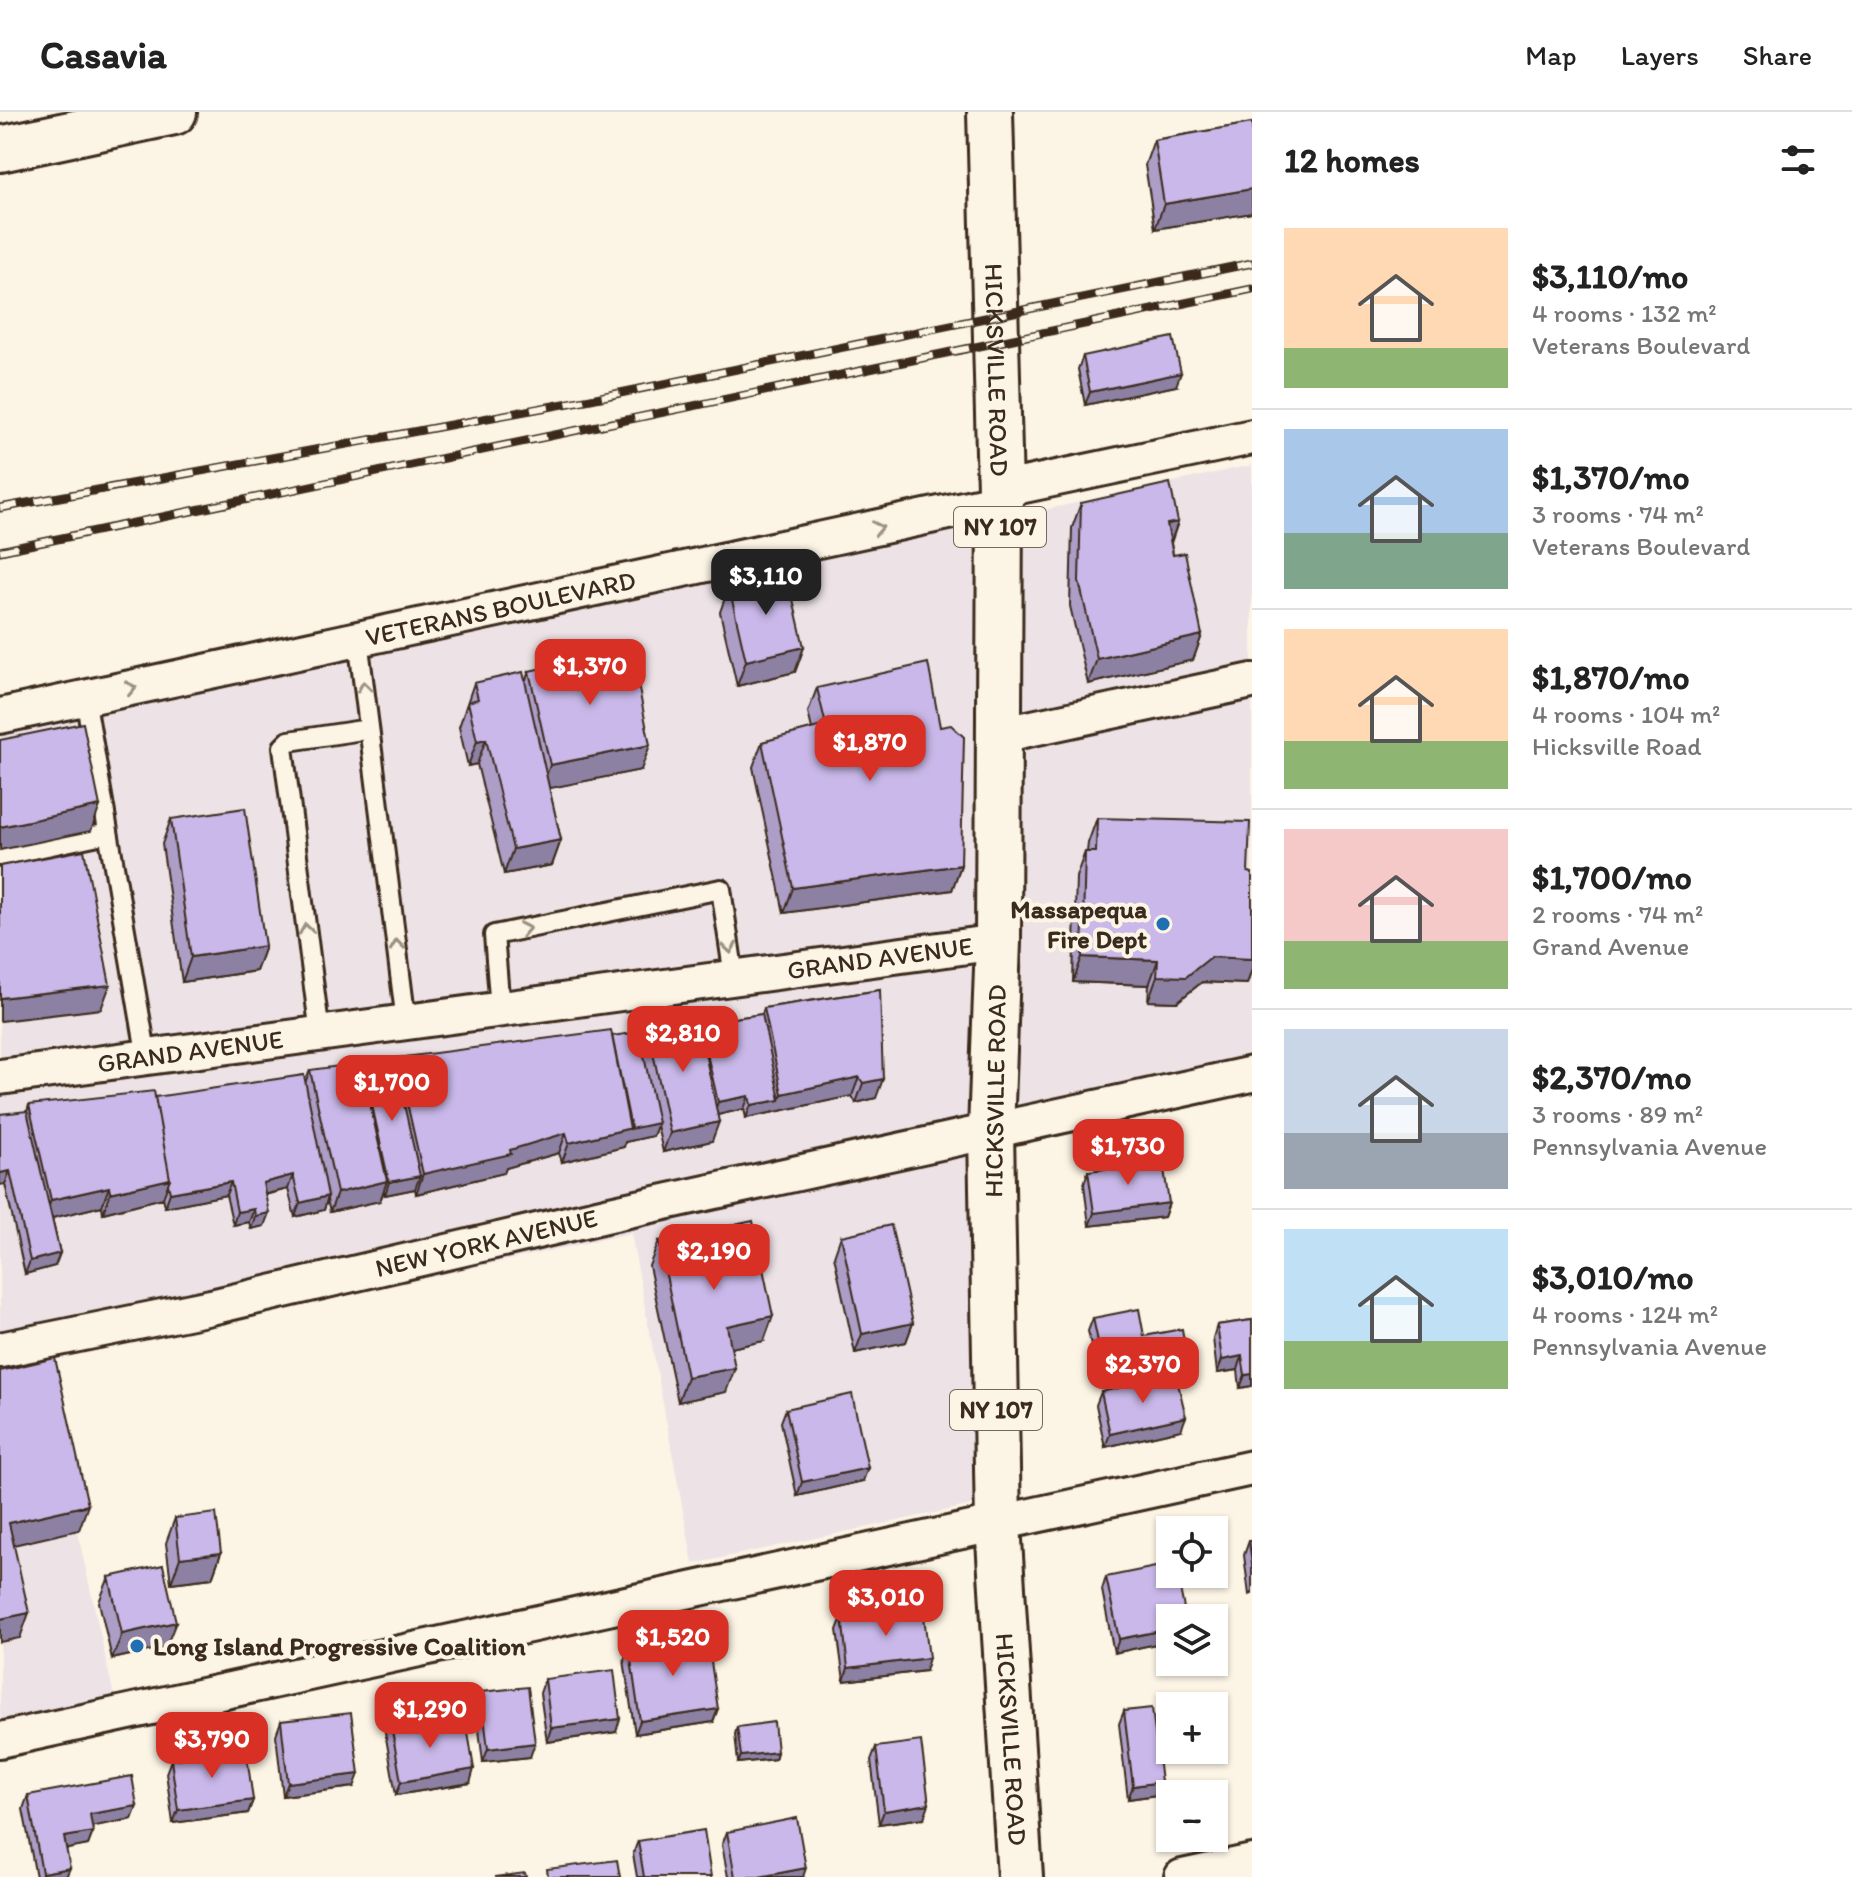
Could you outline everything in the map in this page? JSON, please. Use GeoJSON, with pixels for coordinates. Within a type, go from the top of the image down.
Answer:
{"type":"FeatureCollection","features":[{"type":"Feature","properties":{"kind":"main road"},"geometry":{"type":"LineString","coordinates":[[0,149],[174,112]]}},
{"type":"Feature","properties":{"kind":"main road","name":"HICKSVILLE ROAD"},"geometry":{"type":"LineString","coordinates":[[990,112],[1000,496],[998,942],[991,1131],[998,1524],[1020,1877]]}},
{"type":"Feature","properties":{"kind":"street","name":"VETERANS BOULEVARD"},"geometry":{"type":"LineString","coordinates":[[0,716],[1000,496],[1252,437]]}},
{"type":"Feature","properties":{"kind":"street"},"geometry":{"type":"LineString","coordinates":[[1000,735],[1252,681]]}},
{"type":"Feature","properties":{"kind":"street","name":"GRAND AVENUE"},"geometry":{"type":"LineString","coordinates":[[0,1077],[998,942]]}},
{"type":"Feature","properties":{"kind":"street","name":"NEW YORK AVENUE"},"geometry":{"type":"LineString","coordinates":[[0,1350],[211,1307],[595,1218],[1252,1074]]}},
{"type":"Feature","properties":{"kind":"street"},"geometry":{"type":"LineString","coordinates":[[0,1740],[1252,1468]]}},
{"type":"Feature","properties":{"kind":"street"},"geometry":{"type":"LineString","coordinates":[[1182,1877],[1252,1862]]}},
{"type":"Feature","properties":{"kind":"lane"},"geometry":{"type":"LineString","coordinates":[[358,639],[406,1022]]}},
{"type":"Feature","properties":{"kind":"lane"},"geometry":{"type":"LineString","coordinates":[[85,697],[147,1058]]}},
{"type":"Feature","properties":{"kind":"lane"},"geometry":{"type":"LineString","coordinates":[[320,1034],[283,747],[289,741],[369,729]]}},
{"type":"Feature","properties":{"kind":"lane"},"geometry":{"type":"LineString","coordinates":[[0,856],[108,833]]}},
{"type":"Feature","properties":{"kind":"lane"},"geometry":{"type":"LineString","coordinates":[[500,1009],[494,935],[721,889],[734,977]]}},
{"type":"Feature","properties":{"kind":"shaded area"},"geometry":{"type":"Polygon","coordinates":[[[1252,465],[1252,1054],[979,1113],[982,1503],[693,1564],[631,1233],[40,1363],[114,1696],[0,1721],[0,735],[1252,465]]]}},
{"type":"Feature","properties":{"kind":"building"},"geometry":{"type":"Polygon","coordinates":[[[1252,123],[1252,189],[1164,204],[1154,140],[1252,123]]]}},
{"type":"Feature","properties":{"kind":"building"},"geometry":{"type":"Polygon","coordinates":[[[1173,337],[1181,373],[1090,392],[1083,356],[1173,337]]]}},
{"type":"Feature","properties":{"kind":"building"},"geometry":{"type":"Polygon","coordinates":[[[1170,483],[1178,522],[1167,524],[1173,555],[1185,553],[1202,635],[1097,659],[1079,581],[1081,503],[1170,483]]]}},
{"type":"Feature","properties":{"kind":"building"},"geometry":{"type":"Polygon","coordinates":[[[787,573],[804,647],[746,661],[729,587],[787,573]]]}},
{"type":"Feature","properties":{"kind":"building"},"geometry":{"type":"Polygon","coordinates":[[[631,648],[650,745],[550,765],[529,671],[631,648]]]}},
{"type":"Feature","properties":{"kind":"building"},"geometry":{"type":"Polygon","coordinates":[[[928,663],[940,727],[951,725],[964,737],[961,865],[793,888],[762,742],[826,725],[817,688],[928,663]]]}},
{"type":"Feature","properties":{"kind":"building"},"geometry":{"type":"Polygon","coordinates":[[[523,672],[561,840],[513,849],[486,739],[477,741],[468,702],[478,699],[474,683],[523,672]]]}},
{"type":"Feature","properties":{"kind":"building"},"geometry":{"type":"Polygon","coordinates":[[[83,723],[100,806],[0,827],[0,740],[83,723]]]}},
{"type":"Feature","properties":{"kind":"building"},"geometry":{"type":"Polygon","coordinates":[[[245,808],[265,946],[191,957],[171,819],[245,808]]]}},
{"type":"Feature","properties":{"kind":"building","name":"Massapequa Fire Dept"},"geometry":{"type":"Polygon","coordinates":[[[1097,818],[1250,822],[1248,872],[1252,873],[1252,959],[1211,957],[1186,977],[1157,976],[1158,960],[1082,957],[1085,852],[1096,852],[1097,818]]]}},
{"type":"Feature","properties":{"kind":"building"},"geometry":{"type":"Polygon","coordinates":[[[84,850],[110,985],[0,998],[0,866],[84,850]]]}},
{"type":"Feature","properties":{"kind":"building"},"geometry":{"type":"Polygon","coordinates":[[[880,990],[883,1079],[863,1083],[859,1077],[782,1094],[764,1008],[880,990]]]}},
{"type":"Feature","properties":{"kind":"building"},"geometry":{"type":"Polygon","coordinates":[[[762,1014],[780,1100],[751,1105],[749,1096],[718,1102],[700,1023],[762,1014]]]}},
{"type":"Feature","properties":{"kind":"building"},"geometry":{"type":"Polygon","coordinates":[[[698,1018],[719,1122],[670,1133],[647,1024],[698,1018]]]}},
{"type":"Feature","properties":{"kind":"building"},"geometry":{"type":"Polygon","coordinates":[[[611,1030],[631,1128],[569,1143],[566,1133],[510,1150],[511,1154],[423,1174],[397,1058],[611,1030]]]}},
{"type":"Feature","properties":{"kind":"building"},"geometry":{"type":"Polygon","coordinates":[[[639,1032],[658,1123],[630,1129],[612,1036],[639,1032]]]}},
{"type":"Feature","properties":{"kind":"building"},"geometry":{"type":"Polygon","coordinates":[[[361,1063],[387,1181],[337,1193],[310,1070],[361,1063]]]}},
{"type":"Feature","properties":{"kind":"building"},"geometry":{"type":"Polygon","coordinates":[[[395,1064],[420,1176],[389,1182],[364,1069],[395,1064]]]}},
{"type":"Feature","properties":{"kind":"building"},"geometry":{"type":"Polygon","coordinates":[[[304,1075],[328,1196],[300,1203],[293,1175],[263,1183],[269,1213],[255,1216],[254,1209],[237,1212],[231,1182],[170,1193],[155,1097],[304,1075]]]}},
{"type":"Feature","properties":{"kind":"building"},"geometry":{"type":"Polygon","coordinates":[[[154,1091],[170,1179],[110,1193],[109,1187],[51,1200],[29,1105],[154,1091]]]}},
{"type":"Feature","properties":{"kind":"building"},"geometry":{"type":"Polygon","coordinates":[[[27,1111],[60,1253],[30,1261],[10,1171],[0,1173],[0,1114],[27,1111]]]}},
{"type":"Feature","properties":{"kind":"building"},"geometry":{"type":"Polygon","coordinates":[[[1163,1162],[1169,1203],[1094,1213],[1088,1171],[1163,1162]]]}},
{"type":"Feature","properties":{"kind":"building"},"geometry":{"type":"Polygon","coordinates":[[[753,1221],[773,1316],[727,1326],[735,1368],[687,1377],[659,1241],[753,1221]]]}},
{"type":"Feature","properties":{"kind":"building"},"geometry":{"type":"Polygon","coordinates":[[[891,1225],[913,1323],[862,1334],[841,1236],[891,1225]]]}},
{"type":"Feature","properties":{"kind":"building"},"geometry":{"type":"Polygon","coordinates":[[[1139,1309],[1144,1336],[1182,1329],[1187,1359],[1105,1375],[1093,1318],[1139,1309]]]}},
{"type":"Feature","properties":{"kind":"building"},"geometry":{"type":"Polygon","coordinates":[[[1252,1320],[1252,1374],[1245,1375],[1242,1356],[1222,1360],[1217,1325],[1252,1320]]]}},
{"type":"Feature","properties":{"kind":"building"},"geometry":{"type":"Polygon","coordinates":[[[55,1358],[88,1505],[9,1523],[29,1613],[0,1619],[0,1371],[55,1358]]]}},
{"type":"Feature","properties":{"kind":"building"},"geometry":{"type":"Polygon","coordinates":[[[1176,1375],[1186,1417],[1110,1434],[1101,1392],[1176,1375]]]}},
{"type":"Feature","properties":{"kind":"building"},"geometry":{"type":"Polygon","coordinates":[[[852,1394],[868,1468],[802,1482],[786,1409],[852,1394]]]}},
{"type":"Feature","properties":{"kind":"building"},"geometry":{"type":"Polygon","coordinates":[[[216,1513],[221,1553],[180,1558],[175,1518],[216,1513]]]}},
{"type":"Feature","properties":{"kind":"building"},"geometry":{"type":"Polygon","coordinates":[[[163,1565],[176,1622],[122,1634],[109,1577],[163,1565]]]}},
{"type":"Feature","properties":{"kind":"building"},"geometry":{"type":"Polygon","coordinates":[[[1156,1567],[1156,1588],[1180,1588],[1183,1604],[1156,1604],[1156,1632],[1119,1639],[1106,1577],[1156,1567]]]}},
{"type":"Feature","properties":{"kind":"building"},"geometry":{"type":"Polygon","coordinates":[[[923,1607],[929,1658],[848,1668],[842,1617],[923,1607]]]}},
{"type":"Feature","properties":{"kind":"building"},"geometry":{"type":"Polygon","coordinates":[[[707,1635],[718,1709],[640,1721],[629,1646],[707,1635]]]}},
{"type":"Feature","properties":{"kind":"building"},"geometry":{"type":"Polygon","coordinates":[[[614,1670],[620,1719],[551,1728],[545,1679],[614,1670]]]}},
{"type":"Feature","properties":{"kind":"building"},"geometry":{"type":"Polygon","coordinates":[[[528,1687],[535,1743],[488,1749],[481,1692],[528,1687]]]}},
{"type":"Feature","properties":{"kind":"building"},"geometry":{"type":"Polygon","coordinates":[[[1152,1708],[1156,1764],[1159,1764],[1161,1780],[1156,1783],[1133,1786],[1124,1711],[1152,1708]]]}},
{"type":"Feature","properties":{"kind":"building"},"geometry":{"type":"Polygon","coordinates":[[[351,1713],[359,1774],[288,1783],[281,1721],[351,1713]]]}},
{"type":"Feature","properties":{"kind":"building"},"geometry":{"type":"Polygon","coordinates":[[[414,1715],[417,1734],[467,1726],[474,1769],[401,1782],[390,1719],[414,1715]]]}},
{"type":"Feature","properties":{"kind":"building"},"geometry":{"type":"Polygon","coordinates":[[[774,1722],[777,1752],[741,1756],[737,1727],[774,1722]]]}},
{"type":"Feature","properties":{"kind":"building"},"geometry":{"type":"Polygon","coordinates":[[[921,1741],[929,1804],[884,1811],[876,1747],[921,1741]]]}},
{"type":"Feature","properties":{"kind":"building"},"geometry":{"type":"Polygon","coordinates":[[[246,1749],[253,1800],[178,1810],[171,1760],[246,1749]]]}},
{"type":"Feature","properties":{"kind":"building"},"geometry":{"type":"Polygon","coordinates":[[[132,1776],[137,1806],[90,1814],[93,1832],[64,1837],[70,1868],[42,1873],[28,1795],[132,1776]]]}},
{"type":"Feature","properties":{"kind":"building"},"geometry":{"type":"Polygon","coordinates":[[[797,1818],[806,1868],[759,1877],[735,1877],[727,1832],[797,1818]]]}},
{"type":"Feature","properties":{"kind":"building"},"geometry":{"type":"Polygon","coordinates":[[[704,1830],[711,1877],[644,1877],[638,1841],[704,1830]]]}},
{"type":"Feature","properties":{"kind":"building"},"geometry":{"type":"Polygon","coordinates":[[[617,1860],[620,1877],[548,1877],[547,1869],[617,1860]]]}},
{"type":"Feature","properties":{"kind":"building"},"geometry":{"type":"Polygon","coordinates":[[[525,1873],[526,1877],[495,1877],[525,1873]]]}},
{"type":"Feature","properties":{"kind":"railway"},"geometry":{"type":"LineString","coordinates":[[0,508],[591,399],[1252,263]]}},
{"type":"Feature","properties":{"kind":"railway"},"geometry":{"type":"LineString","coordinates":[[0,551],[1252,289]]}},
{"type":"Feature","properties":{"kind":"place","name":"Massapequa Fire Dept"},"geometry":{"type":"Point","coordinates":[1163,924]}},
{"type":"Feature","properties":{"kind":"place","name":"Long Island Progressive Coalition"},"geometry":{"type":"Point","coordinates":[137,1646]}}]}
